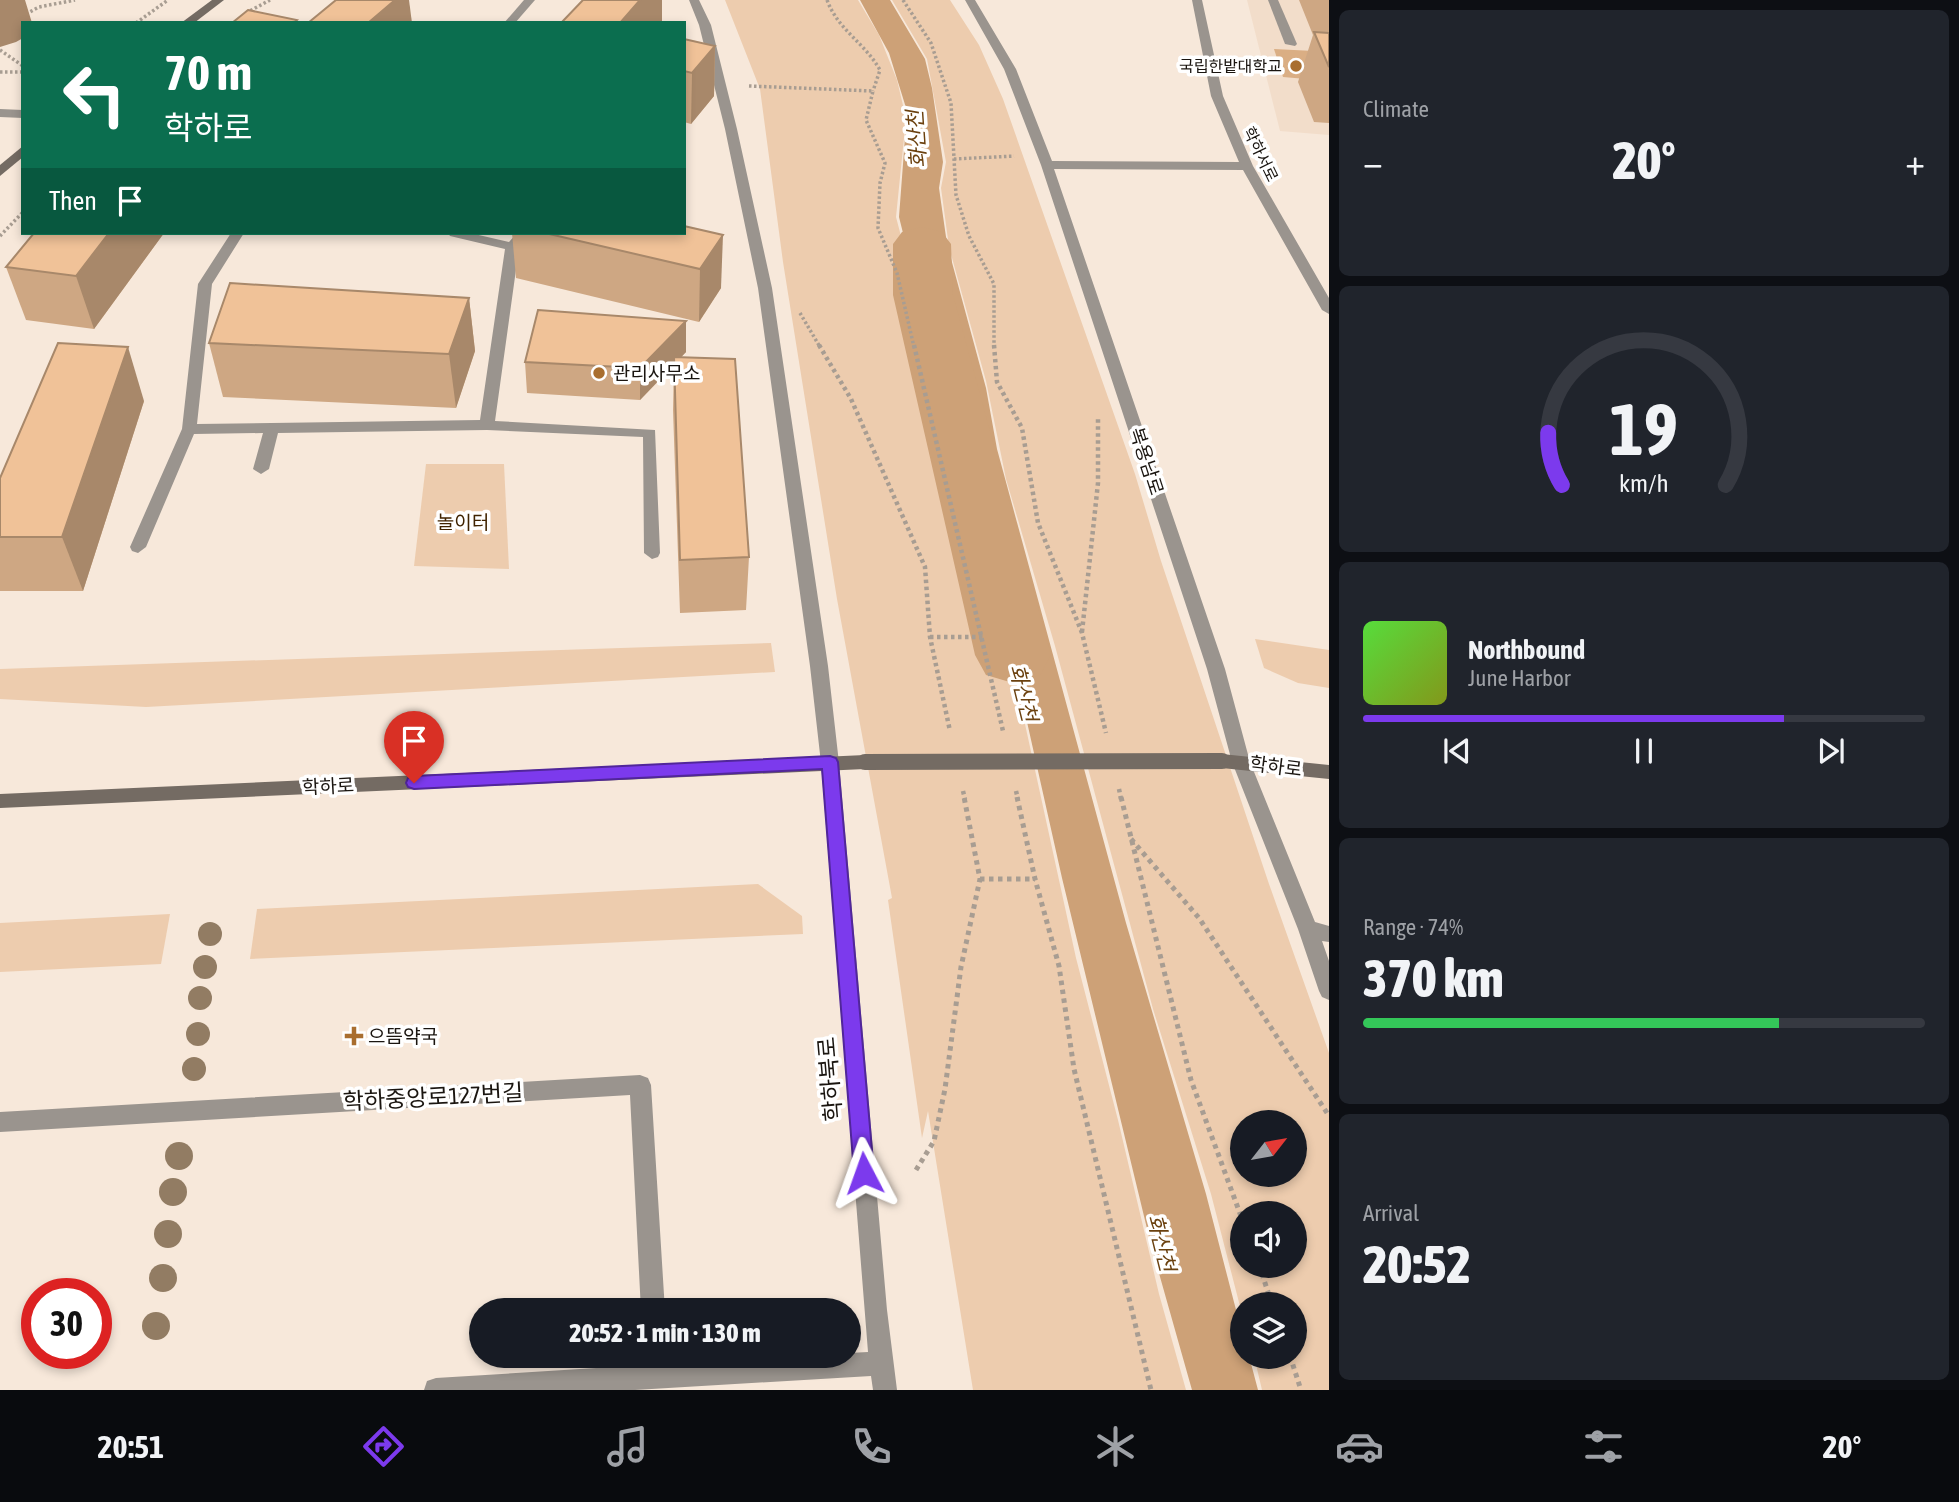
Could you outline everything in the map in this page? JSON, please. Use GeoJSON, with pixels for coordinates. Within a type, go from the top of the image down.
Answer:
{"type":"FeatureCollection","features":[{"type":"Feature","properties":{"kind":"street"},"geometry":{"type":"LineString","coordinates":[[189,21],[219,0]]}},
{"type":"Feature","properties":{"kind":"street"},"geometry":{"type":"LineString","coordinates":[[511,21],[530,0]]}},
{"type":"Feature","properties":{"kind":"street","name":"학하북로"},"geometry":{"type":"LineString","coordinates":[[694,0],[705,25],[728,116],[765,288],[830,762],[875,1310],[885,1390]]}},
{"type":"Feature","properties":{"kind":"street","name":"복용남로"},"geometry":{"type":"LineString","coordinates":[[970,0],[1010,69],[1047,165],[1216,669],[1232,761],[1308,929],[1329,990]]}},
{"type":"Feature","properties":{"kind":"street","name":"학하서로"},"geometry":{"type":"LineString","coordinates":[[1197,0],[1217,96],[1247,166],[1329,310]]}},
{"type":"Feature","properties":{"kind":"street"},"geometry":{"type":"LineString","coordinates":[[1273,0],[1291,44]]}},
{"type":"Feature","properties":{"kind":"street"},"geometry":{"type":"LineString","coordinates":[[0,113],[21,114]]}},
{"type":"Feature","properties":{"kind":"street"},"geometry":{"type":"LineString","coordinates":[[0,172],[21,152]]}},
{"type":"Feature","properties":{"kind":"street"},"geometry":{"type":"LineString","coordinates":[[1047,165],[1247,166]]}},
{"type":"Feature","properties":{"kind":"street"},"geometry":{"type":"LineString","coordinates":[[138,547],[189,429],[205,284],[236,235]]}},
{"type":"Feature","properties":{"kind":"street"},"geometry":{"type":"LineString","coordinates":[[464,235],[512,247]]}},
{"type":"Feature","properties":{"kind":"street"},"geometry":{"type":"LineString","coordinates":[[487,425],[512,247],[522,235]]}},
{"type":"Feature","properties":{"kind":"street"},"geometry":{"type":"LineString","coordinates":[[189,429],[271,430],[487,425],[650,433],[652,553]]}},
{"type":"Feature","properties":{"kind":"street"},"geometry":{"type":"LineString","coordinates":[[261,469],[271,430]]}},
{"type":"Feature","properties":{"kind":"street","name":"학하로"},"geometry":{"type":"LineString","coordinates":[[0,801],[830,762],[1232,761],[1329,772]]}},
{"type":"Feature","properties":{"kind":"street"},"geometry":{"type":"LineString","coordinates":[[1308,929],[1329,934]]}},
{"type":"Feature","properties":{"kind":"street","name":"학하중앙로127번길"},"geometry":{"type":"LineString","coordinates":[[0,1122],[639,1085],[652,1298]]}},
{"type":"Feature","properties":{"kind":"street"},"geometry":{"type":"LineString","coordinates":[[861,1363],[882,1363]]}},
{"type":"Feature","properties":{"kind":"street"},"geometry":{"type":"LineString","coordinates":[[436,1390],[639,1368]]}},
{"type":"Feature","properties":{"kind":"path"},"geometry":{"type":"LineString","coordinates":[[20,17],[39,7],[75,0]]}},
{"type":"Feature","properties":{"kind":"path"},"geometry":{"type":"LineString","coordinates":[[139,21],[168,0]]}},
{"type":"Feature","properties":{"kind":"path"},"geometry":{"type":"LineString","coordinates":[[241,15],[270,0]]}},
{"type":"Feature","properties":{"kind":"path"},"geometry":{"type":"LineString","coordinates":[[827,0],[832,19],[874,57],[880,70],[866,120],[885,163],[880,183],[878,228],[897,272],[1006,745]]}},
{"type":"Feature","properties":{"kind":"path"},"geometry":{"type":"LineString","coordinates":[[903,0],[931,43],[951,103],[956,195],[969,236],[995,284],[994,355],[998,382],[1022,428],[1038,523],[1082,633],[1106,736]]}},
{"type":"Feature","properties":{"kind":"path"},"geometry":{"type":"LineString","coordinates":[[0,50],[21,65]]}},
{"type":"Feature","properties":{"kind":"path"},"geometry":{"type":"LineString","coordinates":[[0,72],[21,72]]}},
{"type":"Feature","properties":{"kind":"path"},"geometry":{"type":"LineString","coordinates":[[745,86],[873,91]]}},
{"type":"Feature","properties":{"kind":"path"},"geometry":{"type":"LineString","coordinates":[[954,159],[1017,156]]}},
{"type":"Feature","properties":{"kind":"path"},"geometry":{"type":"LineString","coordinates":[[0,236],[21,214]]}},
{"type":"Feature","properties":{"kind":"path"},"geometry":{"type":"LineString","coordinates":[[794,303],[850,399],[925,567],[930,637],[952,740]]}},
{"type":"Feature","properties":{"kind":"path"},"geometry":{"type":"LineString","coordinates":[[1082,633],[1098,483],[1098,414]]}},
{"type":"Feature","properties":{"kind":"path"},"geometry":{"type":"LineString","coordinates":[[930,637],[983,637]]}},
{"type":"Feature","properties":{"kind":"path"},"geometry":{"type":"LineString","coordinates":[[916,1170],[934,1141],[945,1088],[961,967],[979,879],[960,779]]}},
{"type":"Feature","properties":{"kind":"path"},"geometry":{"type":"LineString","coordinates":[[1015,785],[1035,879],[1059,967],[1074,1069],[1151,1390]]}},
{"type":"Feature","properties":{"kind":"path"},"geometry":{"type":"LineString","coordinates":[[1118,787],[1191,1080],[1235,1201]]}},
{"type":"Feature","properties":{"kind":"path"},"geometry":{"type":"LineString","coordinates":[[1131,838],[1199,918],[1329,1116]]}},
{"type":"Feature","properties":{"kind":"path"},"geometry":{"type":"LineString","coordinates":[[979,879],[1035,879]]}},
{"type":"Feature","properties":{"kind":"path"},"geometry":{"type":"LineString","coordinates":[[1294,1369],[1301,1390]]}},
{"type":"Feature","properties":{"kind":"shaded area","name":"국립한밭대학교"},"geometry":{"type":"Polygon","coordinates":[[[1247,0],[1329,0],[1329,135],[1280,131],[1247,0]]]}},
{"type":"Feature","properties":{"kind":"shaded area"},"geometry":{"type":"Polygon","coordinates":[[[1274,49],[1314,51],[1329,81],[1283,77],[1274,49]]]}},
{"type":"Feature","properties":{"kind":"green space"},"geometry":{"type":"Polygon","coordinates":[[[725,0],[858,0],[879,35],[897,80],[906,118],[896,217],[922,316],[950,400],[955,439],[1008,646],[1076,958],[1159,1294],[1186,1390],[973,1390],[928,1111],[922,1138],[888,900],[892,898],[837,599],[783,262],[760,89],[725,0]]]}},
{"type":"Feature","properties":{"kind":"green space"},"geometry":{"type":"Polygon","coordinates":[[[892,0],[950,0],[979,45],[1003,99],[1135,474],[1161,561],[1269,884],[1329,1053],[1329,1390],[1262,1390],[1257,1369],[1307,1369],[1307,1292],[1236,1292],[1233,1278],[1307,1278],[1307,1201],[1230,1201],[1230,1268],[1211,1194],[1153,1009],[1055,646],[1006,479],[986,381],[949,247],[941,188],[946,162],[927,59],[892,0]]]}},
{"type":"Feature","properties":{"kind":"green space","name":"놀이터"},"geometry":{"type":"Polygon","coordinates":[[[426,464],[504,464],[509,569],[414,566],[426,464]]]}},
{"type":"Feature","properties":{"kind":"green space"},"geometry":{"type":"Polygon","coordinates":[[[1255,639],[1329,650],[1329,688],[1298,683],[1264,668],[1255,639]]]}},
{"type":"Feature","properties":{"kind":"green space"},"geometry":{"type":"Polygon","coordinates":[[[771,643],[775,672],[146,707],[0,699],[0,669],[771,643]]]}},
{"type":"Feature","properties":{"kind":"green space"},"geometry":{"type":"Polygon","coordinates":[[[758,884],[802,916],[803,934],[250,959],[257,909],[758,884]]]}},
{"type":"Feature","properties":{"kind":"green space"},"geometry":{"type":"Polygon","coordinates":[[[170,914],[161,964],[0,972],[0,923],[170,914]]]}},
{"type":"Feature","properties":{"kind":"water"},"geometry":{"type":"Polygon","coordinates":[[[860,0],[890,0],[925,59],[943,162],[939,188],[947,244],[986,388],[997,449],[1126,923],[1206,1194],[1231,1292],[1230,1369],[1252,1369],[1258,1390],[1192,1390],[1151,1245],[1062,878],[1010,646],[957,440],[952,399],[923,313],[899,217],[907,111],[889,53],[860,0]]]}},
{"type":"Feature","properties":{"kind":"building"},"geometry":{"type":"Polygon","coordinates":[[[336,0],[395,0],[370,21],[310,21],[336,0]]]}},
{"type":"Feature","properties":{"kind":"building"},"geometry":{"type":"Polygon","coordinates":[[[583,0],[640,0],[622,21],[563,21],[583,0]]]}},
{"type":"Feature","properties":{"kind":"building"},"geometry":{"type":"Polygon","coordinates":[[[248,10],[297,20],[296,21],[234,21],[248,10]]]}},
{"type":"Feature","properties":{"kind":"building"},"geometry":{"type":"Polygon","coordinates":[[[1314,32],[1329,33],[1329,67],[1314,32]]]}},
{"type":"Feature","properties":{"kind":"building"},"geometry":{"type":"Polygon","coordinates":[[[686,39],[715,46],[692,73],[686,72],[686,39]]]}},
{"type":"Feature","properties":{"kind":"building"},"geometry":{"type":"Polygon","coordinates":[[[686,226],[723,235],[700,269],[554,235],[686,235],[686,226]]]}},
{"type":"Feature","properties":{"kind":"building"},"geometry":{"type":"Polygon","coordinates":[[[32,235],[107,235],[76,276],[6,267],[32,235]]]}},
{"type":"Feature","properties":{"kind":"building"},"geometry":{"type":"Polygon","coordinates":[[[230,283],[469,298],[449,354],[209,343],[230,283]]]}},
{"type":"Feature","properties":{"kind":"building"},"geometry":{"type":"Polygon","coordinates":[[[538,310],[686,321],[640,368],[525,362],[538,310]]]}},
{"type":"Feature","properties":{"kind":"building"},"geometry":{"type":"Polygon","coordinates":[[[58,343],[128,347],[62,537],[0,537],[0,478],[58,343]]]}},
{"type":"Feature","properties":{"kind":"building"},"geometry":{"type":"Polygon","coordinates":[[[674,357],[735,359],[749,557],[680,560],[674,357]]]}},
{"type":"Feature","properties":{"kind":"waterway","name":"화산천"},"geometry":{"type":"LineString","coordinates":[[922,244],[923,295],[1013,655]]}},
{"type":"Feature","properties":{"kind":"place","name":"국립한밭대학교"},"geometry":{"type":"Point","coordinates":[1296,66]}},
{"type":"Feature","properties":{"kind":"place","name":"관리사무소"},"geometry":{"type":"Point","coordinates":[599,373]}},
{"type":"Feature","properties":{"kind":"place","name":"으뜸약국"},"geometry":{"type":"Point","coordinates":[354,1036]}},
{"type":"Feature","properties":{"kind":"route"},"geometry":{"type":"LineString","coordinates":[[414,783],[830,762],[864,1173]]}}]}
